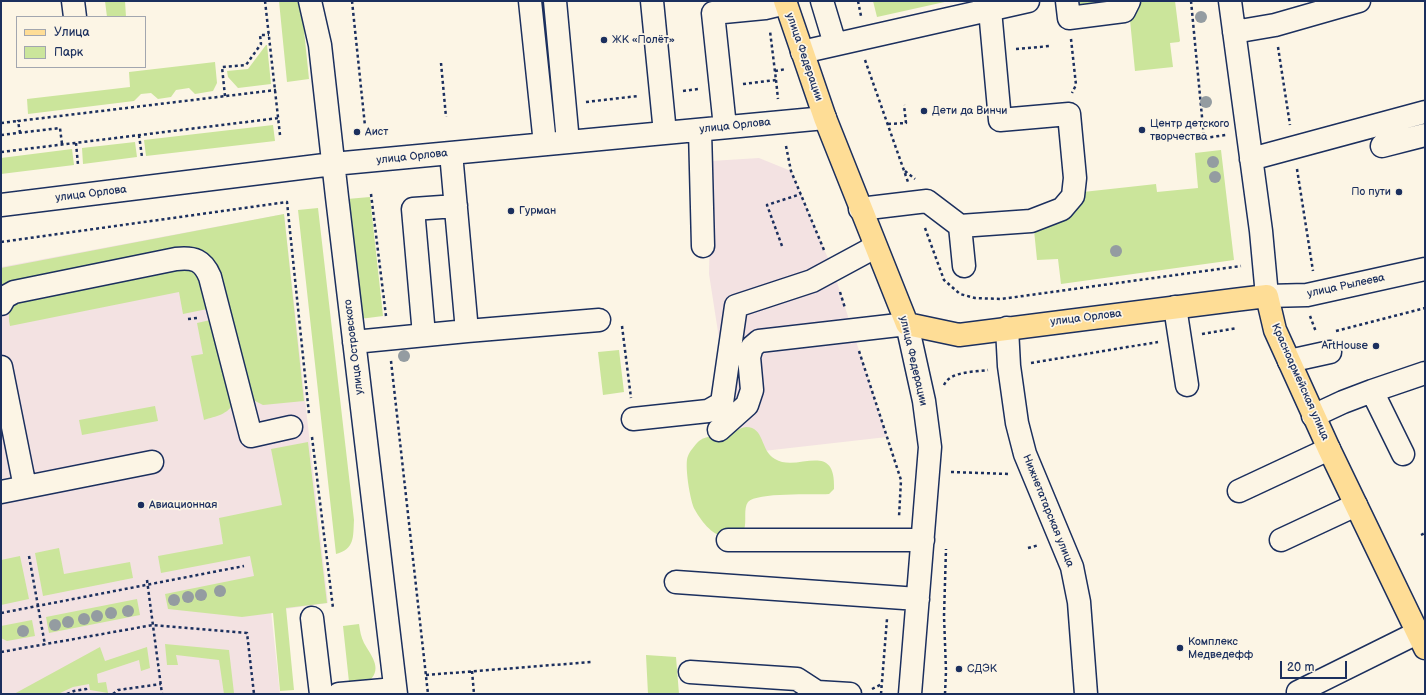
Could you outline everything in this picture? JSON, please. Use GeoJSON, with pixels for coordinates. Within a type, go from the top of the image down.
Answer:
{"type":"FeatureCollection","features":[{"type":"Feature","properties":{"kind":"main road","name":"улица Федерации"},"geometry":{"type":"LineString","coordinates":[[786,2],[796,60],[825,118],[906,324]]}},
{"type":"Feature","properties":{"kind":"main road","name":"улица Орлова"},"geometry":{"type":"LineString","coordinates":[[906,324],[959,334],[1267,296]]}},
{"type":"Feature","properties":{"kind":"main road","name":"Красноармейская улица"},"geometry":{"type":"LineString","coordinates":[[1267,296],[1275,330],[1313,416],[1421,641]]}},
{"type":"Feature","properties":{"kind":"street"},"geometry":{"type":"LineString","coordinates":[[73,1],[75,16]]}},
{"type":"Feature","properties":{"kind":"street","name":"улица Островского"},"geometry":{"type":"LineString","coordinates":[[310,1],[320,45],[396,691]]}},
{"type":"Feature","properties":{"kind":"street"},"geometry":{"type":"LineString","coordinates":[[530,1],[545,144]]}},
{"type":"Feature","properties":{"kind":"street"},"geometry":{"type":"LineString","coordinates":[[555,1],[568,142]]}},
{"type":"Feature","properties":{"kind":"street"},"geometry":{"type":"LineString","coordinates":[[652,1],[666,133]]}},
{"type":"Feature","properties":{"kind":"street"},"geometry":{"type":"LineString","coordinates":[[822,1],[835,44]]}},
{"type":"Feature","properties":{"kind":"street"},"geometry":{"type":"LineString","coordinates":[[796,60],[835,44],[1028,1]]}},
{"type":"Feature","properties":{"kind":"street"},"geometry":{"type":"LineString","coordinates":[[1068,9],[1124,11],[1129,1]]}},
{"type":"Feature","properties":{"kind":"street","name":"Красноармейская улица"},"geometry":{"type":"LineString","coordinates":[[1230,1],[1262,242],[1267,296]]}},
{"type":"Feature","properties":{"kind":"street"},"geometry":{"type":"LineString","coordinates":[[1234,32],[1275,25],[1359,1]]}},
{"type":"Feature","properties":{"kind":"street"},"geometry":{"type":"LineString","coordinates":[[725,127],[713,13],[765,8],[786,2]]}},
{"type":"Feature","properties":{"kind":"street"},"geometry":{"type":"LineString","coordinates":[[860,209],[927,200],[960,226],[1031,221],[1062,209],[1073,196],[1075,178],[1069,114],[1000,120],[990,10]]}},
{"type":"Feature","properties":{"kind":"street"},"geometry":{"type":"LineString","coordinates":[[1251,160],[1425,112]]}},
{"type":"Feature","properties":{"kind":"street","name":"улица Орлова"},"geometry":{"type":"LineString","coordinates":[[1,206],[333,164],[825,118]]}},
{"type":"Feature","properties":{"kind":"street"},"geometry":{"type":"LineString","coordinates":[[700,130],[703,246]]}},
{"type":"Feature","properties":{"kind":"street"},"geometry":{"type":"LineString","coordinates":[[1382,146],[1425,135]]}},
{"type":"Feature","properties":{"kind":"street"},"geometry":{"type":"LineString","coordinates":[[451,153],[467,331]]}},
{"type":"Feature","properties":{"kind":"street"},"geometry":{"type":"LineString","coordinates":[[424,335],[413,209],[456,206]]}},
{"type":"Feature","properties":{"kind":"street"},"geometry":{"type":"LineString","coordinates":[[960,226],[964,266]]}},
{"type":"Feature","properties":{"kind":"street"},"geometry":{"type":"LineString","coordinates":[[633,418],[708,411],[722,403],[736,306],[812,281],[876,246]]}},
{"type":"Feature","properties":{"kind":"street"},"geometry":{"type":"LineString","coordinates":[[1,304],[5,296],[14,292],[176,259],[188,258],[198,261],[206,268],[210,277],[250,436],[301,429]]}},
{"type":"Feature","properties":{"kind":"street","name":"улица Рылеева"},"geometry":{"type":"LineString","coordinates":[[1267,296],[1307,295],[1425,269]]}},
{"type":"Feature","properties":{"kind":"street"},"geometry":{"type":"LineString","coordinates":[[1175,307],[1187,385]]}},
{"type":"Feature","properties":{"kind":"street"},"geometry":{"type":"LineString","coordinates":[[354,342],[599,320]]}},
{"type":"Feature","properties":{"kind":"street"},"geometry":{"type":"LineString","coordinates":[[719,430],[747,405],[752,390],[749,357],[752,347],[760,341],[906,324]]}},
{"type":"Feature","properties":{"kind":"street","name":"улица Федерации"},"geometry":{"type":"LineString","coordinates":[[906,324],[924,401],[930,447],[910,694]]}},
{"type":"Feature","properties":{"kind":"street","name":"Нижнетатарская улица"},"geometry":{"type":"LineString","coordinates":[[1007,328],[1018,365],[1017,423],[1025,454],[1072,567],[1079,602],[1086,694]]}},
{"type":"Feature","properties":{"kind":"street"},"geometry":{"type":"LineString","coordinates":[[1289,361],[1331,342]]}},
{"type":"Feature","properties":{"kind":"street"},"geometry":{"type":"LineString","coordinates":[[1,367],[25,487]]}},
{"type":"Feature","properties":{"kind":"street"},"geometry":{"type":"LineString","coordinates":[[1313,416],[1343,402],[1425,373]]}},
{"type":"Feature","properties":{"kind":"street"},"geometry":{"type":"LineString","coordinates":[[1372,391],[1403,454]]}},
{"type":"Feature","properties":{"kind":"street"},"geometry":{"type":"LineString","coordinates":[[1239,491],[1329,449]]}},
{"type":"Feature","properties":{"kind":"street"},"geometry":{"type":"LineString","coordinates":[[1,492],[152,462]]}},
{"type":"Feature","properties":{"kind":"street"},"geometry":{"type":"LineString","coordinates":[[1281,540],[1356,505]]}},
{"type":"Feature","properties":{"kind":"street"},"geometry":{"type":"LineString","coordinates":[[728,540],[923,540]]}},
{"type":"Feature","properties":{"kind":"street"},"geometry":{"type":"LineString","coordinates":[[676,582],[918,599]]}},
{"type":"Feature","properties":{"kind":"street"},"geometry":{"type":"LineString","coordinates":[[312,618],[321,694]]}},
{"type":"Feature","properties":{"kind":"street"},"geometry":{"type":"LineString","coordinates":[[1299,694],[1298,692],[1421,641]]}},
{"type":"Feature","properties":{"kind":"street"},"geometry":{"type":"LineString","coordinates":[[690,672],[797,679],[817,692],[850,694]]}},
{"type":"Feature","properties":{"kind":"street"},"geometry":{"type":"LineString","coordinates":[[339,694],[396,691]]}},
{"type":"Feature","properties":{"kind":"path"},"geometry":{"type":"LineString","coordinates":[[265,1],[280,135]]}},
{"type":"Feature","properties":{"kind":"path"},"geometry":{"type":"LineString","coordinates":[[352,1],[365,126]]}},
{"type":"Feature","properties":{"kind":"path"},"geometry":{"type":"LineString","coordinates":[[858,1],[863,22]]}},
{"type":"Feature","properties":{"kind":"path"},"geometry":{"type":"LineString","coordinates":[[1191,1],[1204,138],[1226,135]]}},
{"type":"Feature","properties":{"kind":"path"},"geometry":{"type":"LineString","coordinates":[[765,8],[769,20],[778,99]]}},
{"type":"Feature","properties":{"kind":"path"},"geometry":{"type":"LineString","coordinates":[[1068,9],[1076,85],[1068,101],[1069,114]]}},
{"type":"Feature","properties":{"kind":"path"},"geometry":{"type":"LineString","coordinates":[[225,96],[222,67],[246,65],[261,44],[260,36],[269,35]]}},
{"type":"Feature","properties":{"kind":"path"},"geometry":{"type":"LineString","coordinates":[[994,51],[1050,46]]}},
{"type":"Feature","properties":{"kind":"path"},"geometry":{"type":"LineString","coordinates":[[863,56],[944,280],[960,294],[975,298],[1001,299],[1243,266]]}},
{"type":"Feature","properties":{"kind":"path"},"geometry":{"type":"LineString","coordinates":[[775,71],[796,60]]}},
{"type":"Feature","properties":{"kind":"path"},"geometry":{"type":"LineString","coordinates":[[866,63],[873,61]]}},
{"type":"Feature","properties":{"kind":"path"},"geometry":{"type":"LineString","coordinates":[[441,63],[446,117]]}},
{"type":"Feature","properties":{"kind":"path"},"geometry":{"type":"LineString","coordinates":[[565,104],[776,80]]}},
{"type":"Feature","properties":{"kind":"path"},"geometry":{"type":"LineString","coordinates":[[1,123],[276,90]]}},
{"type":"Feature","properties":{"kind":"path"},"geometry":{"type":"LineString","coordinates":[[888,124],[906,123],[904,105]]}},
{"type":"Feature","properties":{"kind":"path"},"geometry":{"type":"LineString","coordinates":[[1,152],[278,118]]}},
{"type":"Feature","properties":{"kind":"path"},"geometry":{"type":"LineString","coordinates":[[18,121],[20,133]]}},
{"type":"Feature","properties":{"kind":"path"},"geometry":{"type":"LineString","coordinates":[[1,135],[60,128],[62,144]]}},
{"type":"Feature","properties":{"kind":"path"},"geometry":{"type":"LineString","coordinates":[[139,135],[142,157]]}},
{"type":"Feature","properties":{"kind":"path"},"geometry":{"type":"LineString","coordinates":[[76,143],[78,164]]}},
{"type":"Feature","properties":{"kind":"path"},"geometry":{"type":"LineString","coordinates":[[786,146],[791,171],[833,270],[901,480],[898,540]]}},
{"type":"Feature","properties":{"kind":"path"},"geometry":{"type":"LineString","coordinates":[[904,171],[915,180]]}},
{"type":"Feature","properties":{"kind":"path"},"geometry":{"type":"LineString","coordinates":[[371,194],[428,694]]}},
{"type":"Feature","properties":{"kind":"path"},"geometry":{"type":"LineString","coordinates":[[782,246],[767,205],[801,194]]}},
{"type":"Feature","properties":{"kind":"path"},"geometry":{"type":"LineString","coordinates":[[1,242],[287,202],[310,416]]}},
{"type":"Feature","properties":{"kind":"path"},"geometry":{"type":"LineString","coordinates":[[1331,342],[1425,308]]}},
{"type":"Feature","properties":{"kind":"path"},"geometry":{"type":"LineString","coordinates":[[621,320],[633,418]]}},
{"type":"Feature","properties":{"kind":"path"},"geometry":{"type":"LineString","coordinates":[[943,388],[945,382],[958,374],[1237,328]]}},
{"type":"Feature","properties":{"kind":"path"},"geometry":{"type":"LineString","coordinates":[[301,429],[333,610]]}},
{"type":"Feature","properties":{"kind":"path"},"geometry":{"type":"LineString","coordinates":[[949,466],[948,472],[1010,474]]}},
{"type":"Feature","properties":{"kind":"path"},"geometry":{"type":"LineString","coordinates":[[1421,535],[1425,533]]}},
{"type":"Feature","properties":{"kind":"path"},"geometry":{"type":"LineString","coordinates":[[945,694],[946,671],[944,616],[946,548]]}},
{"type":"Feature","properties":{"kind":"path"},"geometry":{"type":"LineString","coordinates":[[29,556],[45,645]]}},
{"type":"Feature","properties":{"kind":"path"},"geometry":{"type":"LineString","coordinates":[[1,614],[244,566]]}},
{"type":"Feature","properties":{"kind":"path"},"geometry":{"type":"LineString","coordinates":[[147,580],[162,694]]}},
{"type":"Feature","properties":{"kind":"path"},"geometry":{"type":"LineString","coordinates":[[881,694],[888,614],[892,597]]}},
{"type":"Feature","properties":{"kind":"path"},"geometry":{"type":"LineString","coordinates":[[1,652],[153,626],[247,633],[254,694]]}},
{"type":"Feature","properties":{"kind":"path"},"geometry":{"type":"LineString","coordinates":[[426,676],[591,662]]}},
{"type":"Feature","properties":{"kind":"path"},"geometry":{"type":"LineString","coordinates":[[472,672],[474,694]]}},
{"type":"Feature","properties":{"kind":"path"},"geometry":{"type":"LineString","coordinates":[[113,694],[118,690],[161,684]]}},
{"type":"Feature","properties":{"kind":"path"},"geometry":{"type":"LineString","coordinates":[[67,694],[86,689],[87,694]]}},
{"type":"Feature","properties":{"kind":"shaded area"},"geometry":{"type":"Polygon","coordinates":[[[759,158],[791,171],[833,270],[887,437],[737,454],[709,274],[711,161],[759,158]]]}},
{"type":"Feature","properties":{"kind":"shaded area"},"geometry":{"type":"Polygon","coordinates":[[[284,214],[328,603],[271,611],[280,694],[1,694],[1,267],[284,214]]]}},
{"type":"Feature","properties":{"kind":"green space"},"geometry":{"type":"Polygon","coordinates":[[[105,1],[125,1],[126,16],[107,16],[105,1]]]}},
{"type":"Feature","properties":{"kind":"green space"},"geometry":{"type":"Polygon","coordinates":[[[279,1],[301,1],[309,79],[287,82],[279,1]]]}},
{"type":"Feature","properties":{"kind":"green space"},"geometry":{"type":"Polygon","coordinates":[[[873,1],[949,1],[877,17],[873,1]]]}},
{"type":"Feature","properties":{"kind":"green space"},"geometry":{"type":"Polygon","coordinates":[[[1075,1],[1122,1],[1076,7],[1075,1]]]}},
{"type":"Feature","properties":{"kind":"green space"},"geometry":{"type":"Polygon","coordinates":[[[1142,1],[1175,1],[1180,41],[1170,43],[1173,67],[1135,71],[1130,20],[1132,14],[1142,1]]]}},
{"type":"Feature","properties":{"kind":"green space"},"geometry":{"type":"Polygon","coordinates":[[[266,45],[271,84],[238,88],[228,77],[227,71],[248,69],[266,45]]]}},
{"type":"Feature","properties":{"kind":"green space"},"geometry":{"type":"Polygon","coordinates":[[[215,62],[217,83],[213,91],[195,94],[189,88],[176,90],[171,97],[158,99],[151,93],[141,94],[134,101],[28,114],[27,99],[130,87],[129,72],[215,62]]]}},
{"type":"Feature","properties":{"kind":"green space"},"geometry":{"type":"Polygon","coordinates":[[[273,125],[275,141],[146,156],[144,140],[273,125]]]}},
{"type":"Feature","properties":{"kind":"green space"},"geometry":{"type":"Polygon","coordinates":[[[135,142],[137,157],[83,164],[82,148],[135,142]]]}},
{"type":"Feature","properties":{"kind":"green space"},"geometry":{"type":"Polygon","coordinates":[[[72,149],[74,165],[1,174],[1,158],[72,149]]]}},
{"type":"Feature","properties":{"kind":"green space"},"geometry":{"type":"Polygon","coordinates":[[[1221,150],[1234,260],[1061,284],[1058,259],[1037,260],[1034,230],[1058,223],[1064,218],[1083,192],[1156,184],[1157,192],[1198,188],[1195,153],[1221,150]]]}},
{"type":"Feature","properties":{"kind":"green space"},"geometry":{"type":"Polygon","coordinates":[[[370,197],[383,316],[360,319],[347,199],[370,197]]]}},
{"type":"Feature","properties":{"kind":"green space"},"geometry":{"type":"Polygon","coordinates":[[[318,208],[354,520],[353,537],[350,546],[342,552],[336,554],[298,210],[318,208]]]}},
{"type":"Feature","properties":{"kind":"green space"},"geometry":{"type":"Polygon","coordinates":[[[284,214],[304,401],[263,405],[253,400],[249,395],[209,260],[1,288],[1,268],[284,214]]]}},
{"type":"Feature","properties":{"kind":"green space"},"geometry":{"type":"Polygon","coordinates":[[[182,265],[198,270],[212,308],[183,314],[179,292],[10,326],[10,311],[19,299],[182,265]]]}},
{"type":"Feature","properties":{"kind":"green space"},"geometry":{"type":"Polygon","coordinates":[[[215,319],[234,402],[225,412],[204,420],[191,356],[203,354],[197,323],[215,319]]]}},
{"type":"Feature","properties":{"kind":"green space"},"geometry":{"type":"Polygon","coordinates":[[[619,350],[624,392],[603,395],[598,352],[619,350]]]}},
{"type":"Feature","properties":{"kind":"green space"},"geometry":{"type":"Polygon","coordinates":[[[155,406],[158,421],[82,435],[79,420],[155,406]]]}},
{"type":"Feature","properties":{"kind":"green space"},"geometry":{"type":"Polygon","coordinates":[[[746,427],[752,428],[760,435],[767,451],[775,459],[794,463],[814,460],[822,461],[829,465],[833,474],[834,489],[829,494],[773,495],[753,499],[748,502],[747,505],[744,530],[724,536],[711,530],[700,518],[693,506],[688,483],[687,460],[693,448],[702,439],[710,436],[729,434],[746,427]]]}},
{"type":"Feature","properties":{"kind":"green space"},"geometry":{"type":"Polygon","coordinates":[[[308,442],[327,603],[286,608],[294,690],[280,691],[273,613],[242,617],[168,609],[165,594],[254,576],[250,556],[161,573],[158,556],[223,544],[219,518],[282,505],[271,449],[308,442]]]}},
{"type":"Feature","properties":{"kind":"green space"},"geometry":{"type":"Polygon","coordinates":[[[59,548],[64,574],[130,562],[133,578],[43,596],[35,553],[59,548]]]}},
{"type":"Feature","properties":{"kind":"green space"},"geometry":{"type":"Polygon","coordinates":[[[20,556],[29,599],[1,605],[1,560],[20,556]]]}},
{"type":"Feature","properties":{"kind":"green space"},"geometry":{"type":"Polygon","coordinates":[[[137,599],[140,615],[49,633],[46,617],[137,599]]]}},
{"type":"Feature","properties":{"kind":"green space"},"geometry":{"type":"Polygon","coordinates":[[[32,620],[35,636],[7,641],[1,638],[1,626],[32,620]]]}},
{"type":"Feature","properties":{"kind":"green space"},"geometry":{"type":"Polygon","coordinates":[[[359,624],[363,641],[374,661],[375,671],[370,680],[349,682],[343,626],[359,624]]]}},
{"type":"Feature","properties":{"kind":"green space"},"geometry":{"type":"Polygon","coordinates":[[[165,644],[229,650],[234,693],[224,694],[219,660],[176,655],[178,665],[167,665],[165,644]]]}},
{"type":"Feature","properties":{"kind":"green space"},"geometry":{"type":"Polygon","coordinates":[[[100,647],[105,661],[147,647],[150,668],[141,671],[139,660],[97,674],[98,683],[106,682],[108,693],[90,690],[89,684],[73,687],[58,694],[14,694],[100,647]]]}},
{"type":"Feature","properties":{"kind":"green space"},"geometry":{"type":"Polygon","coordinates":[[[646,655],[676,657],[679,694],[648,694],[646,655]]]}},
{"type":"Feature","properties":{"kind":"place","name":"ЖК «Полёт»"},"geometry":{"type":"Point","coordinates":[604,40]}},
{"type":"Feature","properties":{"kind":"place","name":"Дети да Винчи"},"geometry":{"type":"Point","coordinates":[924,111]}},
{"type":"Feature","properties":{"kind":"place","name":"Центр детского творчества"},"geometry":{"type":"Point","coordinates":[1142,130]}},
{"type":"Feature","properties":{"kind":"place","name":"Аист"},"geometry":{"type":"Point","coordinates":[357,132]}},
{"type":"Feature","properties":{"kind":"place","name":"По пути"},"geometry":{"type":"Point","coordinates":[1399,192]}},
{"type":"Feature","properties":{"kind":"place","name":"Гурман"},"geometry":{"type":"Point","coordinates":[511,211]}},
{"type":"Feature","properties":{"kind":"place","name":"ArtHouse"},"geometry":{"type":"Point","coordinates":[1376,346]}},
{"type":"Feature","properties":{"kind":"place","name":"Авиационная"},"geometry":{"type":"Point","coordinates":[141,505]}},
{"type":"Feature","properties":{"kind":"place","name":"Комплекс Медведефф"},"geometry":{"type":"Point","coordinates":[1180,648]}},
{"type":"Feature","properties":{"kind":"place","name":"СДЭК"},"geometry":{"type":"Point","coordinates":[959,669]}}]}
